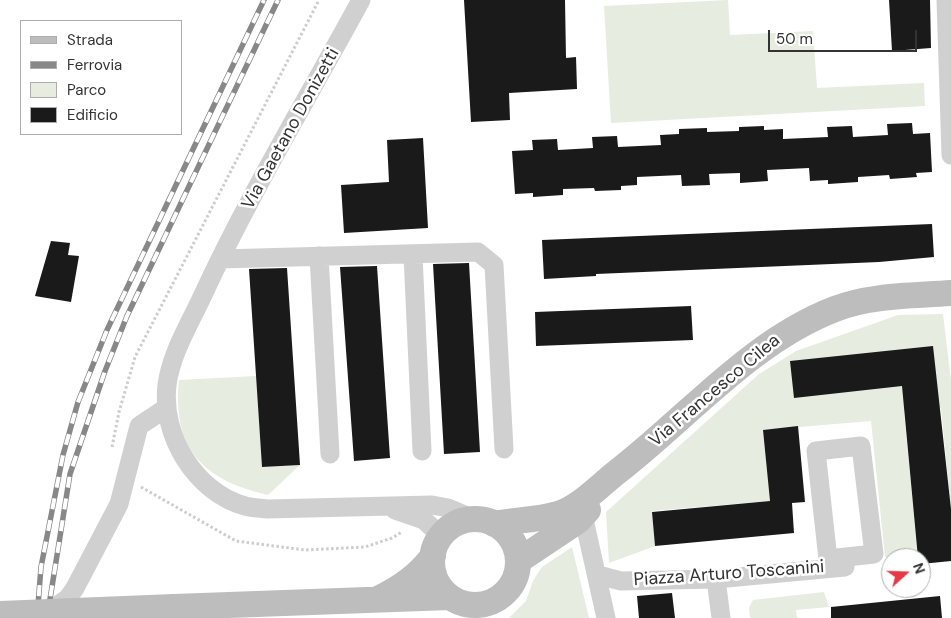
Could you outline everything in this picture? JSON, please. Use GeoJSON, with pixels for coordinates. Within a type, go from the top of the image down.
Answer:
{"type":"FeatureCollection","features":[{"type":"Feature","properties":{"kind":"main road","name":"Via Francesco Cilea"},"geometry":{"type":"LineString","coordinates":[[484,521],[558,514],[576,504],[628,464],[756,355],[791,329],[836,308],[883,298],[951,293]]}},
{"type":"Feature","properties":{"kind":"main road","name":"Via Francesco Cilea"},"geometry":{"type":"LineString","coordinates":[[518,561],[578,521],[628,464]]}},
{"type":"Feature","properties":{"kind":"main road"},"geometry":{"type":"LineString","coordinates":[[0,614],[373,601],[468,604],[480,605],[490,610],[511,585],[517,573],[518,561],[511,539],[484,521],[462,521],[450,527],[415,576],[397,590],[373,601]]}},
{"type":"Feature","properties":{"kind":"main road"},"geometry":{"type":"LineString","coordinates":[[437,546],[433,571],[439,586],[457,605]]}},
{"type":"Feature","properties":{"kind":"main road"},"geometry":{"type":"LineString","coordinates":[[373,601],[427,618]]}},
{"type":"Feature","properties":{"kind":"street","name":"Via Gaetano Donizetti"},"geometry":{"type":"LineString","coordinates":[[361,0],[220,259],[176,354],[168,384],[166,408],[172,433],[181,453],[192,469],[223,496],[245,506],[268,509],[432,505],[448,508],[484,521]]}},
{"type":"Feature","properties":{"kind":"street"},"geometry":{"type":"LineString","coordinates":[[946,0],[951,155]]}},
{"type":"Feature","properties":{"kind":"street"},"geometry":{"type":"LineString","coordinates":[[220,259],[478,252],[494,265],[504,449]]}},
{"type":"Feature","properties":{"kind":"street"},"geometry":{"type":"LineString","coordinates":[[413,254],[422,451]]}},
{"type":"Feature","properties":{"kind":"street"},"geometry":{"type":"LineString","coordinates":[[319,256],[330,454]]}},
{"type":"Feature","properties":{"kind":"street"},"geometry":{"type":"LineString","coordinates":[[38,618],[68,598],[75,588],[118,504],[139,426],[166,408]]}},
{"type":"Feature","properties":{"kind":"street","name":"Piazza Arturo Toscanini"},"geometry":{"type":"LineString","coordinates":[[862,446],[874,554],[853,556],[828,559],[816,451],[862,446]]}},
{"type":"Feature","properties":{"kind":"street","name":"Via Gaetano Donizetti"},"geometry":{"type":"LineString","coordinates":[[384,506],[424,520],[437,546]]}},
{"type":"Feature","properties":{"kind":"street"},"geometry":{"type":"LineString","coordinates":[[584,515],[606,618]]}},
{"type":"Feature","properties":{"kind":"street","name":"Piazza Arturo Toscanini"},"geometry":{"type":"LineString","coordinates":[[598,575],[622,581],[716,578],[854,566],[853,556]]}},
{"type":"Feature","properties":{"kind":"street"},"geometry":{"type":"LineString","coordinates":[[716,578],[720,618]]}},
{"type":"Feature","properties":{"kind":"green space"},"geometry":{"type":"Polygon","coordinates":[[[728,0],[730,35],[813,31],[817,88],[924,83],[925,106],[611,123],[604,6],[728,0]]]}},
{"type":"Feature","properties":{"kind":"green space"},"geometry":{"type":"Polygon","coordinates":[[[943,314],[951,380],[951,509],[941,408],[904,411],[917,548],[884,548],[871,421],[763,430],[770,501],[652,511],[655,546],[609,563],[606,512],[759,374],[796,351],[898,315],[943,314]]]}},
{"type":"Feature","properties":{"kind":"green space"},"geometry":{"type":"Polygon","coordinates":[[[256,376],[262,467],[300,465],[268,495],[245,489],[226,480],[209,470],[197,458],[187,443],[181,425],[178,404],[179,380],[256,376]]]}},
{"type":"Feature","properties":{"kind":"green space"},"geometry":{"type":"Polygon","coordinates":[[[572,547],[589,618],[509,618],[526,601],[533,581],[542,567],[572,547]]]}},
{"type":"Feature","properties":{"kind":"green space"},"geometry":{"type":"Polygon","coordinates":[[[824,592],[829,607],[796,610],[797,618],[750,618],[749,608],[753,600],[824,592]]]}},
{"type":"Feature","properties":{"kind":"building"},"geometry":{"type":"Polygon","coordinates":[[[464,0],[565,0],[566,58],[576,57],[577,89],[509,93],[510,120],[471,122],[464,0]]]}},
{"type":"Feature","properties":{"kind":"building"},"geometry":{"type":"Polygon","coordinates":[[[889,0],[930,0],[931,48],[892,51],[889,0]]]}},
{"type":"Feature","properties":{"kind":"building"},"geometry":{"type":"Polygon","coordinates":[[[912,123],[913,134],[930,133],[932,172],[916,173],[917,177],[890,179],[889,175],[858,177],[858,182],[828,184],[828,180],[810,181],[809,168],[767,170],[768,181],[740,183],[740,173],[709,174],[710,185],[682,186],[681,175],[637,177],[637,185],[621,186],[621,190],[595,191],[594,188],[563,189],[563,195],[533,197],[533,193],[515,194],[512,151],[533,150],[532,140],[557,139],[558,150],[593,148],[592,137],[617,136],[618,147],[661,145],[660,135],[679,134],[679,129],[707,128],[707,132],[739,131],[739,127],[764,126],[764,130],[783,129],[783,139],[828,137],[827,127],[852,126],[853,137],[888,135],[887,124],[912,123]]]}},
{"type":"Feature","properties":{"kind":"building"},"geometry":{"type":"Polygon","coordinates":[[[423,138],[428,228],[344,233],[341,185],[389,182],[387,140],[423,138]]]}},
{"type":"Feature","properties":{"kind":"building"},"geometry":{"type":"Polygon","coordinates":[[[932,224],[934,257],[879,262],[596,274],[596,276],[544,279],[542,240],[932,224]]]}},
{"type":"Feature","properties":{"kind":"building"},"geometry":{"type":"Polygon","coordinates":[[[51,241],[70,243],[68,255],[79,256],[71,302],[35,296],[51,241]]]}},
{"type":"Feature","properties":{"kind":"building"},"geometry":{"type":"Polygon","coordinates":[[[469,263],[480,452],[444,454],[433,264],[469,263]]]}},
{"type":"Feature","properties":{"kind":"building"},"geometry":{"type":"Polygon","coordinates":[[[377,266],[390,458],[354,461],[340,267],[377,266]]]}},
{"type":"Feature","properties":{"kind":"building"},"geometry":{"type":"Polygon","coordinates":[[[287,268],[300,465],[262,467],[249,269],[287,268]]]}},
{"type":"Feature","properties":{"kind":"building"},"geometry":{"type":"Polygon","coordinates":[[[691,306],[693,340],[536,346],[535,312],[691,306]]]}},
{"type":"Feature","properties":{"kind":"building"},"geometry":{"type":"Polygon","coordinates":[[[933,346],[951,509],[951,561],[931,563],[931,548],[917,548],[902,386],[794,398],[790,361],[933,346]]]}},
{"type":"Feature","properties":{"kind":"building"},"geometry":{"type":"Polygon","coordinates":[[[798,426],[805,502],[792,503],[794,533],[655,546],[652,512],[770,501],[763,430],[798,426]]]}},
{"type":"Feature","properties":{"kind":"building"},"geometry":{"type":"Polygon","coordinates":[[[672,593],[675,618],[639,618],[637,596],[672,593]]]}},
{"type":"Feature","properties":{"kind":"building"},"geometry":{"type":"Polygon","coordinates":[[[940,596],[942,618],[831,618],[831,607],[940,596]]]}},
{"type":"Feature","properties":{"kind":"railway"},"geometry":{"type":"LineString","coordinates":[[37,618],[41,567],[63,455],[78,402],[107,330],[264,0]]}},
{"type":"Feature","properties":{"kind":"railway"},"geometry":{"type":"LineString","coordinates":[[47,618],[70,474],[105,371],[127,316],[278,0]]}}]}
